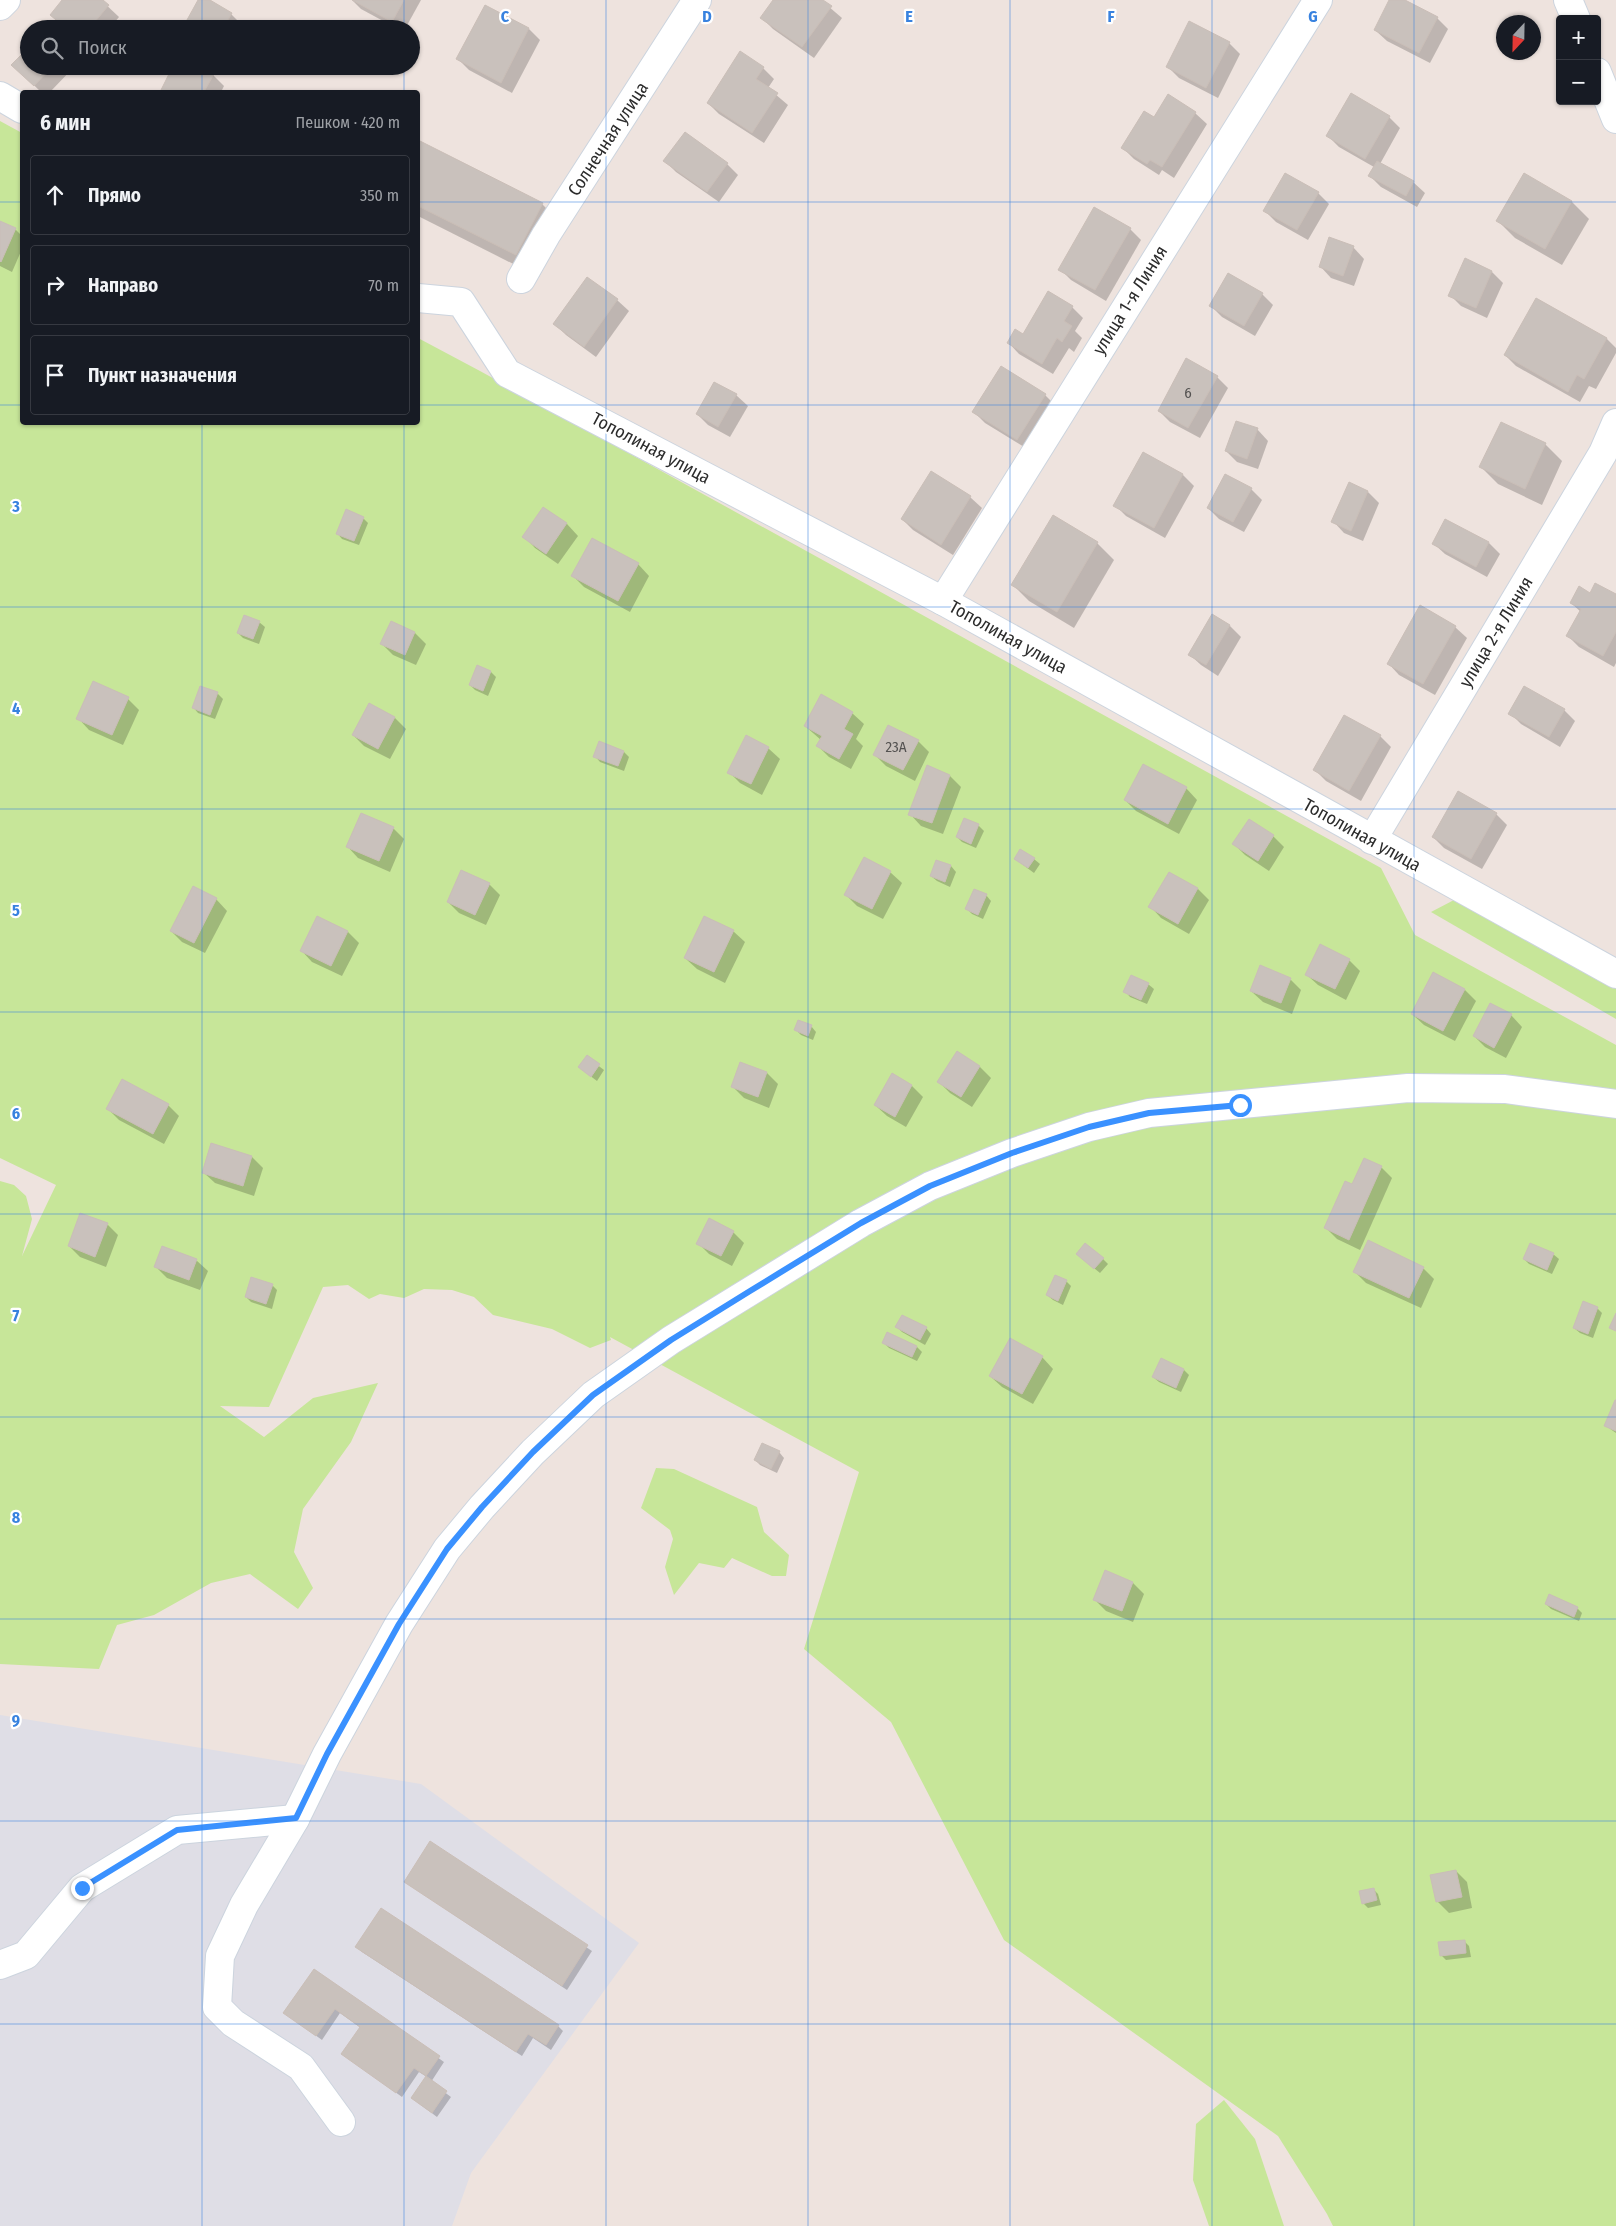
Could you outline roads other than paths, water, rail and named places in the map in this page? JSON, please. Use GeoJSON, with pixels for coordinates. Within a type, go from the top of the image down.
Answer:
{"type":"FeatureCollection","features":[{"type":"Feature","properties":{"kind":"street"},"geometry":{"type":"LineString","coordinates":[[0,6],[6,0]]}},
{"type":"Feature","properties":{"kind":"street","name":"Солнечная улица"},"geometry":{"type":"LineString","coordinates":[[521,279],[546,235],[697,0]]}},
{"type":"Feature","properties":{"kind":"street","name":"улица 1-я Линия"},"geometry":{"type":"LineString","coordinates":[[943,601],[1318,0]]}},
{"type":"Feature","properties":{"kind":"street"},"geometry":{"type":"LineString","coordinates":[[1568,0],[1574,15]]}},
{"type":"Feature","properties":{"kind":"street"},"geometry":{"type":"LineString","coordinates":[[1601,82],[1616,119]]}},
{"type":"Feature","properties":{"kind":"street"},"geometry":{"type":"LineString","coordinates":[[0,96],[20,108]]}},
{"type":"Feature","properties":{"kind":"street","name":"Тополиная улица"},"geometry":{"type":"LineString","coordinates":[[420,298],[461,302],[507,373],[943,601],[1616,974]]}},
{"type":"Feature","properties":{"kind":"street","name":"улица 2-я Линия"},"geometry":{"type":"LineString","coordinates":[[1372,840],[1602,454],[1616,422]]}},
{"type":"Feature","properties":{"kind":"street"},"geometry":{"type":"LineString","coordinates":[[340,2122],[302,2067],[232,2024],[217,2007],[220,1956],[244,1905],[296,1818],[327,1754],[399,1624],[447,1549],[482,1507],[533,1452],[593,1395],[671,1340],[861,1223],[930,1186],[1012,1153],[1089,1127],[1149,1113],[1408,1088],[1505,1089],[1616,1104]]}},
{"type":"Feature","properties":{"kind":"street"},"geometry":{"type":"LineString","coordinates":[[0,1965],[26,1955],[82,1888],[177,1830],[296,1818]]}}]}
